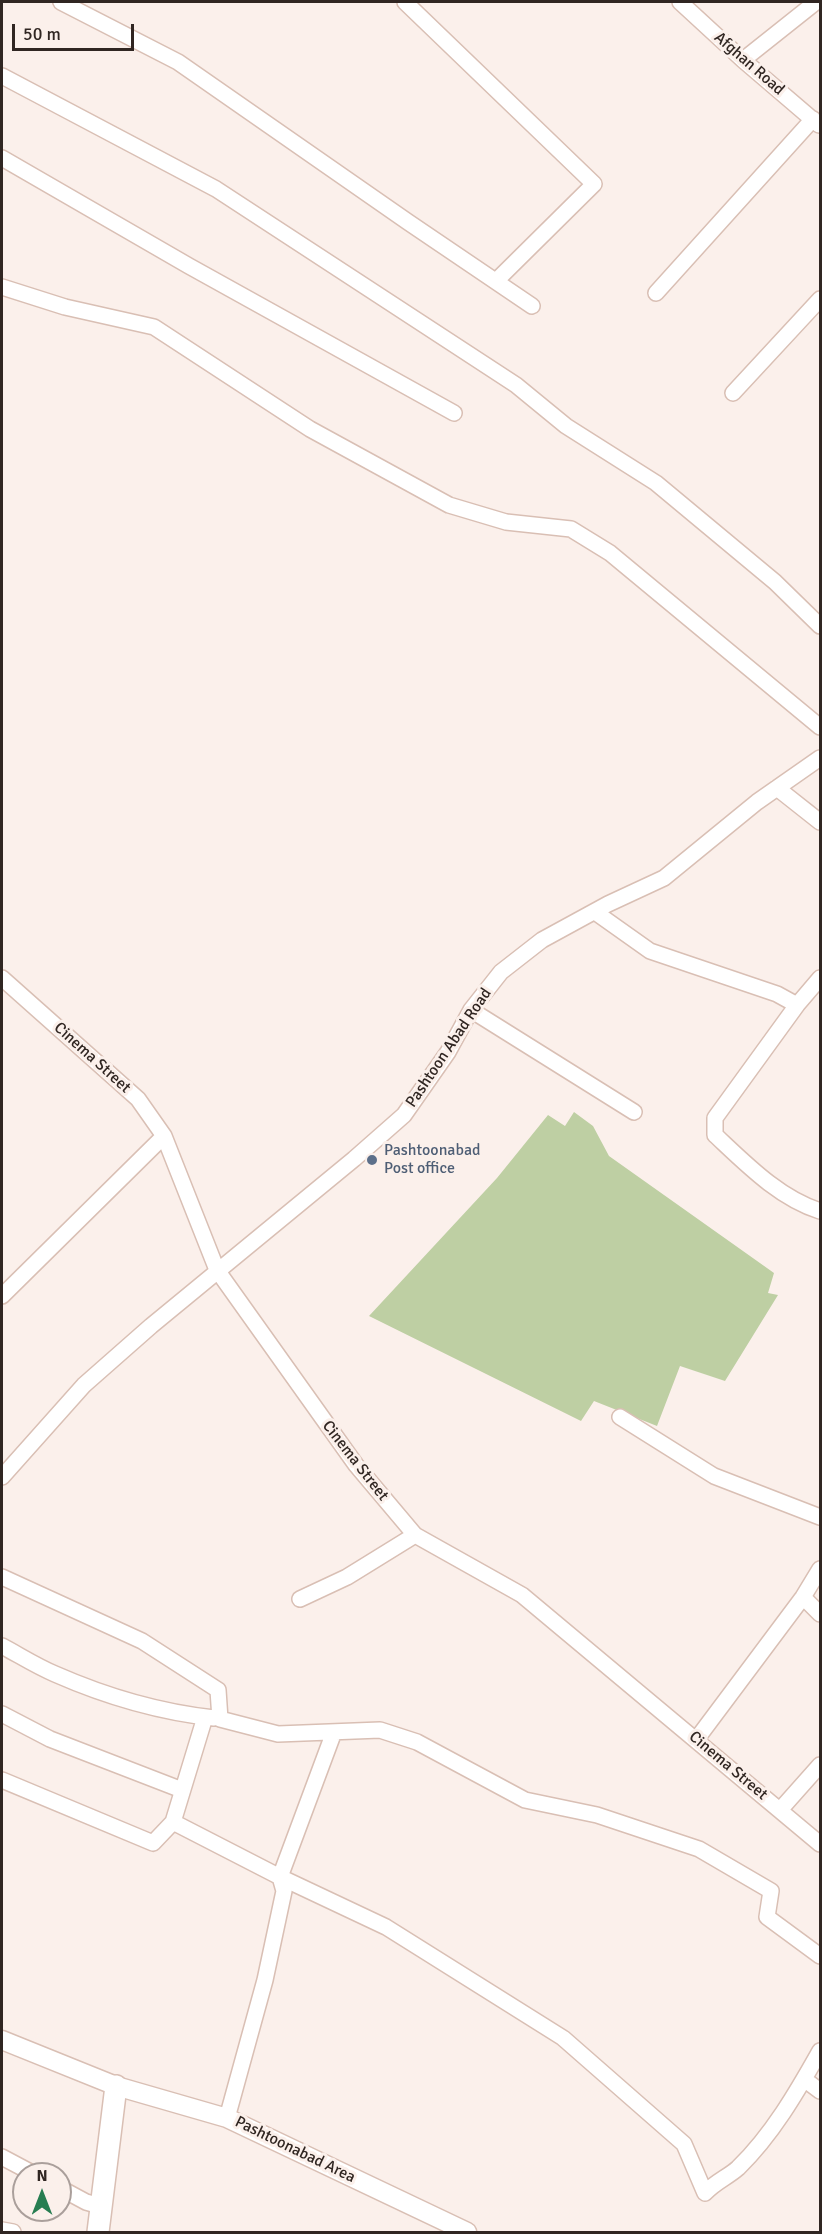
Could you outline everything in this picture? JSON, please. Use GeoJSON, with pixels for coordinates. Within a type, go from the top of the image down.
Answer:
{"type":"FeatureCollection","features":[{"type":"Feature","properties":{"kind":"main road"},"geometry":{"type":"LineString","coordinates":[[98,2232],[116,2086]]}},
{"type":"Feature","properties":{"kind":"street"},"geometry":{"type":"LineString","coordinates":[[61,2],[178,62],[532,306]]}},
{"type":"Feature","properties":{"kind":"street"},"geometry":{"type":"LineString","coordinates":[[405,2],[594,184],[496,281]]}},
{"type":"Feature","properties":{"kind":"street","name":"Afghan Road"},"geometry":{"type":"LineString","coordinates":[[680,2],[743,60],[817,122]]}},
{"type":"Feature","properties":{"kind":"street"},"geometry":{"type":"LineString","coordinates":[[743,60],[816,2]]}},
{"type":"Feature","properties":{"kind":"street"},"geometry":{"type":"LineString","coordinates":[[2,76],[216,189],[516,385],[566,426],[656,483],[775,582],[820,626]]}},
{"type":"Feature","properties":{"kind":"street"},"geometry":{"type":"LineString","coordinates":[[656,293],[817,122]]}},
{"type":"Feature","properties":{"kind":"street"},"geometry":{"type":"LineString","coordinates":[[2,158],[189,266],[454,413]]}},
{"type":"Feature","properties":{"kind":"street"},"geometry":{"type":"LineString","coordinates":[[2,287],[65,307],[154,327],[310,429],[449,506],[506,522],[571,529],[610,553],[820,727]]}},
{"type":"Feature","properties":{"kind":"street"},"geometry":{"type":"LineString","coordinates":[[733,393],[820,299]]}},
{"type":"Feature","properties":{"kind":"street","name":"Pashtoon Abad Road"},"geometry":{"type":"LineString","coordinates":[[2,1477],[84,1385],[217,1270],[354,1159],[404,1114],[448,1052],[471,1010],[501,972],[542,940],[664,878],[757,802],[820,758]]}},
{"type":"Feature","properties":{"kind":"street"},"geometry":{"type":"LineString","coordinates":[[777,788],[820,822]]}},
{"type":"Feature","properties":{"kind":"street"},"geometry":{"type":"LineString","coordinates":[[595,912],[650,951],[777,994],[797,1005]]}},
{"type":"Feature","properties":{"kind":"street","name":"Cinema Street"},"geometry":{"type":"LineString","coordinates":[[2,978],[138,1100],[164,1136],[217,1270],[356,1465],[415,1535],[522,1595],[820,1844]]}},
{"type":"Feature","properties":{"kind":"street"},"geometry":{"type":"LineString","coordinates":[[820,978],[797,1005],[715,1118],[715,1135],[753,1170],[802,1205],[820,1211]]}},
{"type":"Feature","properties":{"kind":"street"},"geometry":{"type":"LineString","coordinates":[[471,1010],[634,1112]]}},
{"type":"Feature","properties":{"kind":"street"},"geometry":{"type":"LineString","coordinates":[[2,1296],[164,1136]]}},
{"type":"Feature","properties":{"kind":"street"},"geometry":{"type":"LineString","coordinates":[[620,1417],[714,1476],[820,1517]]}},
{"type":"Feature","properties":{"kind":"street"},"geometry":{"type":"LineString","coordinates":[[300,1599],[347,1577],[415,1535]]}},
{"type":"Feature","properties":{"kind":"street"},"geometry":{"type":"LineString","coordinates":[[696,1740],[803,1597],[820,1569]]}},
{"type":"Feature","properties":{"kind":"street"},"geometry":{"type":"LineString","coordinates":[[2,1577],[142,1641],[218,1690],[213,1718],[182,1790],[173,1822],[153,1843],[2,1780]]}},
{"type":"Feature","properties":{"kind":"street"},"geometry":{"type":"LineString","coordinates":[[803,1597],[820,1614]]}},
{"type":"Feature","properties":{"kind":"street"},"geometry":{"type":"LineString","coordinates":[[2,1646],[54,1674],[121,1699],[183,1714],[213,1718],[278,1734],[380,1730],[417,1742],[525,1800],[597,1815],[699,1849],[771,1891],[767,1917],[820,1956]]}},
{"type":"Feature","properties":{"kind":"street"},"geometry":{"type":"LineString","coordinates":[[2,1714],[50,1739],[182,1790]]}},
{"type":"Feature","properties":{"kind":"street"},"geometry":{"type":"LineString","coordinates":[[227,2118],[265,1980],[284,1891],[280,1877],[334,1732]]}},
{"type":"Feature","properties":{"kind":"street"},"geometry":{"type":"LineString","coordinates":[[780,1810],[820,1765]]}},
{"type":"Feature","properties":{"kind":"street"},"geometry":{"type":"LineString","coordinates":[[173,1822],[280,1877],[386,1927],[563,2038],[684,2144],[705,2193],[736,2169],[766,2136],[804,2079],[820,2050]]}},
{"type":"Feature","properties":{"kind":"street","name":"Pashtoonabad Area"},"geometry":{"type":"LineString","coordinates":[[2,2040],[116,2086],[227,2118],[467,2232]]}},
{"type":"Feature","properties":{"kind":"street"},"geometry":{"type":"LineString","coordinates":[[804,2079],[820,2091]]}},
{"type":"Feature","properties":{"kind":"street"},"geometry":{"type":"LineString","coordinates":[[72,2194],[100,2206]]}},
{"type":"Feature","properties":{"kind":"street"},"geometry":{"type":"LineString","coordinates":[[2,2230],[13,2232]]}},
{"type":"Feature","properties":{"kind":"green space"},"geometry":{"type":"Polygon","coordinates":[[[574,1112],[593,1126],[609,1156],[774,1273],[768,1293],[778,1295],[725,1381],[680,1366],[657,1426],[594,1401],[581,1421],[369,1316],[497,1178],[548,1115],[565,1126],[574,1112]]]}},
{"type":"Feature","properties":{"kind":"place","name":"Pashtoonabad Post office"},"geometry":{"type":"Point","coordinates":[372,1160]}}]}
